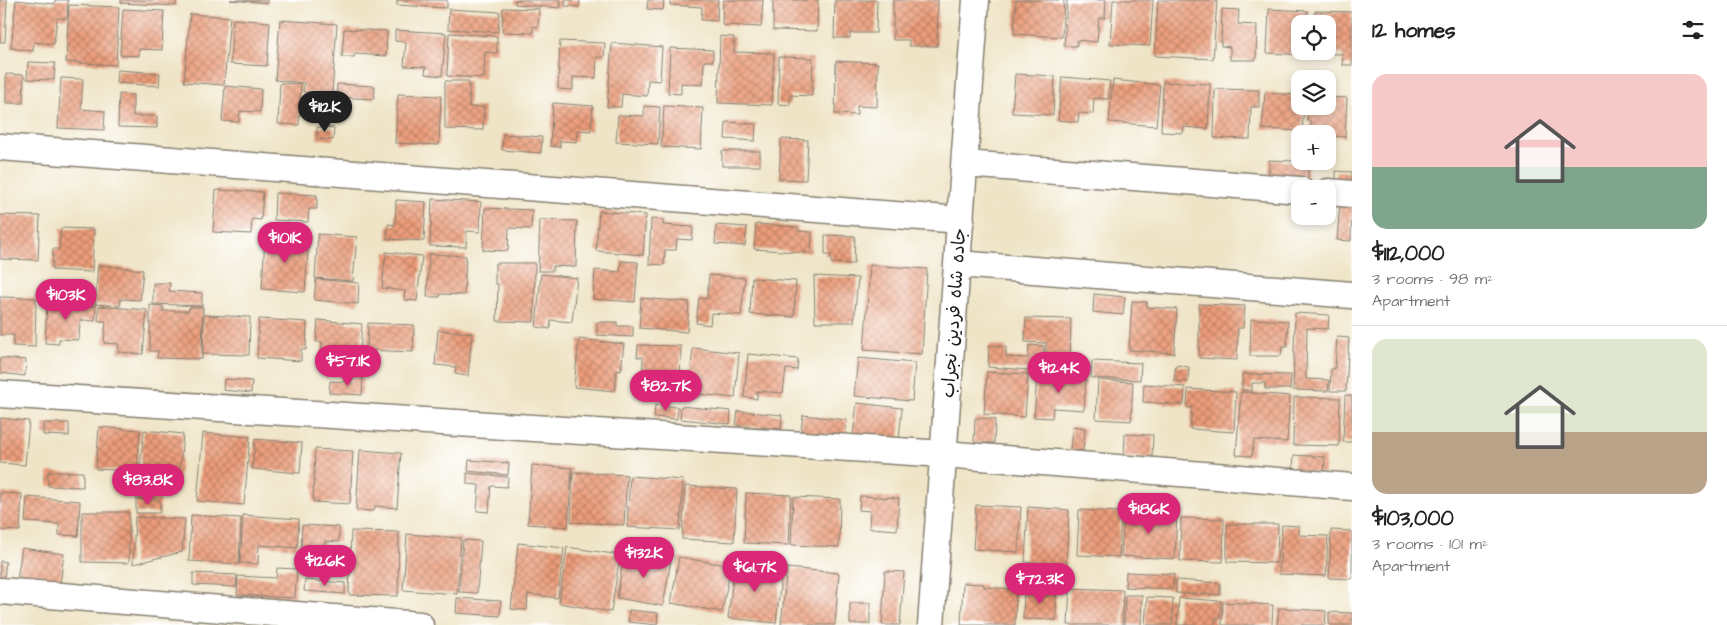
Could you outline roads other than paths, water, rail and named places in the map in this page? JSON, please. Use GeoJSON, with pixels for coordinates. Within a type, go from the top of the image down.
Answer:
{"type":"FeatureCollection","features":[{"type":"Feature","properties":{"kind":"street","name":"جاده شاه فردین نجراب"},"geometry":{"type":"LineString","coordinates":[[931,625],[976,0]]}},
{"type":"Feature","properties":{"kind":"street"},"geometry":{"type":"LineString","coordinates":[[0,147],[961,220]]}},
{"type":"Feature","properties":{"kind":"street"},"geometry":{"type":"LineString","coordinates":[[965,164],[1291,189]]}},
{"type":"Feature","properties":{"kind":"street"},"geometry":{"type":"LineString","coordinates":[[1336,193],[1352,194]]}},
{"type":"Feature","properties":{"kind":"street"},"geometry":{"type":"LineString","coordinates":[[958,264],[1352,295]]}},
{"type":"Feature","properties":{"kind":"street"},"geometry":{"type":"LineString","coordinates":[[0,394],[944,454],[1352,487]]}},
{"type":"Feature","properties":{"kind":"street"},"geometry":{"type":"LineString","coordinates":[[0,591],[420,625]]}}]}
